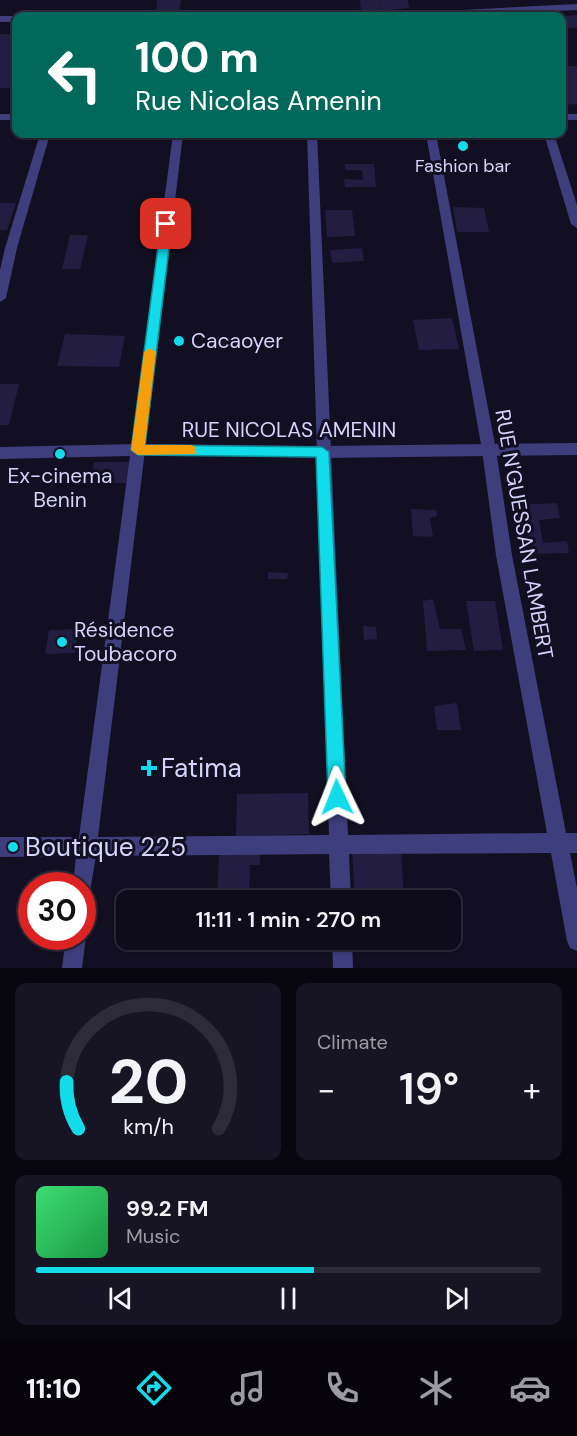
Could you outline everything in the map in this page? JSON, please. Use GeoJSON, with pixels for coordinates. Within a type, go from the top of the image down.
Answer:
{"type":"FeatureCollection","features":[{"type":"Feature","properties":{"kind":"street"},"geometry":{"type":"LineString","coordinates":[[448,12],[577,7]]}},
{"type":"Feature","properties":{"kind":"street"},"geometry":{"type":"LineString","coordinates":[[0,298],[11,248],[44,138]]}},
{"type":"Feature","properties":{"kind":"street"},"geometry":{"type":"LineString","coordinates":[[84,872],[177,138]]}},
{"type":"Feature","properties":{"kind":"street"},"geometry":{"type":"LineString","coordinates":[[312,138],[322,452],[341,890]]}},
{"type":"Feature","properties":{"kind":"street","name":"RUE N'GUESSAN LAMBERT"},"geometry":{"type":"LineString","coordinates":[[432,138],[489,450],[504,555],[568,843],[577,941]]}},
{"type":"Feature","properties":{"kind":"street"},"geometry":{"type":"LineString","coordinates":[[550,138],[577,224]]}},
{"type":"Feature","properties":{"kind":"street","name":"RUE NICOLAS AMENIN"},"geometry":{"type":"LineString","coordinates":[[0,453],[138,450],[322,452],[577,449]]}},
{"type":"Feature","properties":{"kind":"street"},"geometry":{"type":"LineString","coordinates":[[0,847],[568,843]]}},
{"type":"Feature","properties":{"kind":"street"},"geometry":{"type":"LineString","coordinates":[[72,968],[74,950]]}},
{"type":"Feature","properties":{"kind":"street"},"geometry":{"type":"LineString","coordinates":[[342,950],[343,968]]}},
{"type":"Feature","properties":{"kind":"building"},"geometry":{"type":"Polygon","coordinates":[[[157,0],[181,0],[179,12],[156,12],[157,0]]]}},
{"type":"Feature","properties":{"kind":"building"},"geometry":{"type":"Polygon","coordinates":[[[360,0],[408,0],[409,8],[382,11],[379,3],[381,11],[361,11],[360,0]]]}},
{"type":"Feature","properties":{"kind":"building"},"geometry":{"type":"Polygon","coordinates":[[[577,15],[577,28],[566,29],[566,16],[577,15]]]}},
{"type":"Feature","properties":{"kind":"building"},"geometry":{"type":"Polygon","coordinates":[[[0,34],[12,34],[12,81],[10,88],[0,88],[0,34]]]}},
{"type":"Feature","properties":{"kind":"building"},"geometry":{"type":"Polygon","coordinates":[[[566,66],[577,66],[577,104],[566,105],[566,66]]]}},
{"type":"Feature","properties":{"kind":"building"},"geometry":{"type":"Polygon","coordinates":[[[345,164],[374,164],[376,187],[345,187],[344,179],[363,180],[362,170],[345,170],[345,164]]]}},
{"type":"Feature","properties":{"kind":"building"},"geometry":{"type":"Polygon","coordinates":[[[0,203],[16,203],[7,230],[0,230],[0,203]]]}},
{"type":"Feature","properties":{"kind":"building"},"geometry":{"type":"Polygon","coordinates":[[[453,207],[484,208],[489,232],[457,232],[453,207]]]}},
{"type":"Feature","properties":{"kind":"building"},"geometry":{"type":"Polygon","coordinates":[[[325,210],[352,210],[355,236],[327,237],[325,210]]]}},
{"type":"Feature","properties":{"kind":"building"},"geometry":{"type":"Polygon","coordinates":[[[70,235],[88,235],[80,269],[62,269],[70,235]]]}},
{"type":"Feature","properties":{"kind":"building"},"geometry":{"type":"Polygon","coordinates":[[[362,248],[364,261],[332,263],[330,250],[362,248]]]}},
{"type":"Feature","properties":{"kind":"building"},"geometry":{"type":"Polygon","coordinates":[[[452,318],[459,349],[419,350],[413,320],[452,318]]]}},
{"type":"Feature","properties":{"kind":"building"},"geometry":{"type":"Polygon","coordinates":[[[65,334],[125,336],[119,367],[57,366],[65,334]]]}},
{"type":"Feature","properties":{"kind":"building"},"geometry":{"type":"Polygon","coordinates":[[[0,384],[19,384],[9,425],[0,425],[0,384]]]}},
{"type":"Feature","properties":{"kind":"building"},"geometry":{"type":"Polygon","coordinates":[[[94,462],[131,462],[128,483],[91,483],[94,462]]]}},
{"type":"Feature","properties":{"kind":"building"},"geometry":{"type":"Polygon","coordinates":[[[557,503],[560,518],[539,520],[543,543],[567,541],[569,553],[523,554],[515,505],[557,503]]]}},
{"type":"Feature","properties":{"kind":"building"},"geometry":{"type":"Polygon","coordinates":[[[411,509],[436,510],[437,516],[430,518],[433,537],[413,536],[411,509]]]}},
{"type":"Feature","properties":{"kind":"building"},"geometry":{"type":"Polygon","coordinates":[[[268,572],[288,573],[287,579],[268,579],[268,572]]]}},
{"type":"Feature","properties":{"kind":"building"},"geometry":{"type":"Polygon","coordinates":[[[433,599],[440,629],[461,629],[466,650],[427,651],[423,601],[433,599]]]}},
{"type":"Feature","properties":{"kind":"building"},"geometry":{"type":"Polygon","coordinates":[[[466,601],[495,601],[503,650],[474,651],[466,601]]]}},
{"type":"Feature","properties":{"kind":"building"},"geometry":{"type":"Polygon","coordinates":[[[363,626],[376,627],[377,639],[364,640],[363,626]]]}},
{"type":"Feature","properties":{"kind":"building","name":"Résidence Toubacoro"},"geometry":{"type":"Polygon","coordinates":[[[78,629],[75,653],[45,654],[49,630],[78,629]]]}},
{"type":"Feature","properties":{"kind":"building"},"geometry":{"type":"Polygon","coordinates":[[[457,703],[461,730],[437,730],[434,706],[457,703]]]}},
{"type":"Feature","properties":{"kind":"building"},"geometry":{"type":"Polygon","coordinates":[[[308,793],[309,834],[236,836],[237,794],[308,793]]]}},
{"type":"Feature","properties":{"kind":"building"},"geometry":{"type":"Polygon","coordinates":[[[352,850],[401,850],[403,890],[354,890],[352,850]]]}},
{"type":"Feature","properties":{"kind":"building"},"geometry":{"type":"Polygon","coordinates":[[[260,852],[260,865],[250,865],[249,890],[217,890],[219,853],[260,852]]]}},
{"type":"Feature","properties":{"kind":"slow traffic"},"geometry":{"type":"LineString","coordinates":[[150,352],[138,450],[191,450]]}},
{"type":"Feature","properties":{"kind":"place","name":"Fashion bar"},"geometry":{"type":"Point","coordinates":[463,146]}},
{"type":"Feature","properties":{"kind":"place","name":"Cacaoyer"},"geometry":{"type":"Point","coordinates":[179,341]}},
{"type":"Feature","properties":{"kind":"place","name":"Ex-cinema Benin"},"geometry":{"type":"Point","coordinates":[60,454]}},
{"type":"Feature","properties":{"kind":"place","name":"Résidence Toubacoro"},"geometry":{"type":"Point","coordinates":[62,642]}},
{"type":"Feature","properties":{"kind":"place","name":"Fatima"},"geometry":{"type":"Point","coordinates":[149,768]}},
{"type":"Feature","properties":{"kind":"place","name":"Boutique 225"},"geometry":{"type":"Point","coordinates":[13,847]}},
{"type":"Feature","properties":{"kind":"route"},"geometry":{"type":"LineString","coordinates":[[166,224],[138,450],[322,452],[337,797]]}}]}
